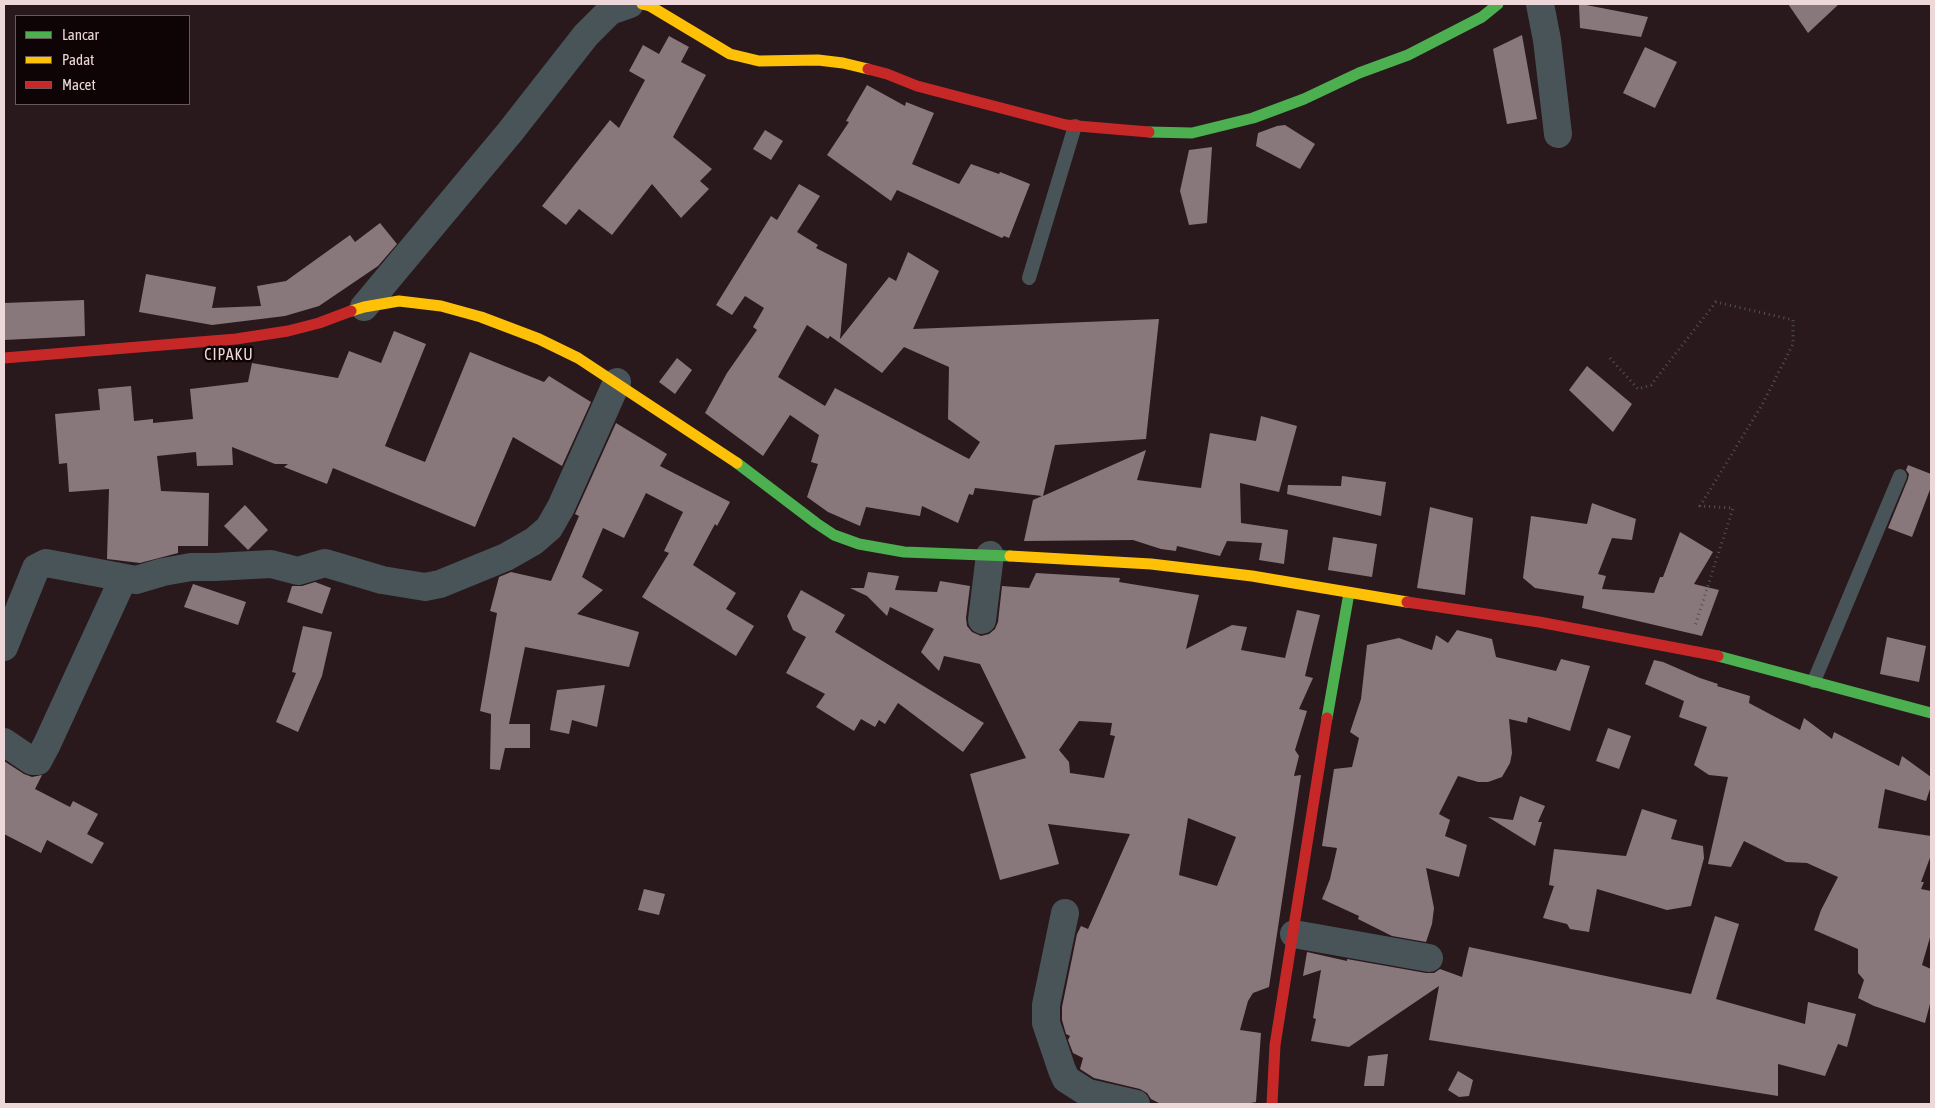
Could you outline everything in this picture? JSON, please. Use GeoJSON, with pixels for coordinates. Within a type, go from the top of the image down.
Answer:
{"type":"FeatureCollection","features":[{"type":"Feature","properties":{"kind":"street"},"geometry":{"type":"LineString","coordinates":[[642,4],[662,12],[730,54],[743,58],[759,61],[818,60],[843,63],[887,74],[918,86],[1075,126],[1136,132],[1192,132],[1252,118],[1304,98],[1359,73],[1408,55],[1482,17],[1498,4]]}},
{"type":"Feature","properties":{"kind":"street"},"geometry":{"type":"LineString","coordinates":[[1540,4],[1547,40],[1558,134]]}},
{"type":"Feature","properties":{"kind":"street"},"geometry":{"type":"LineString","coordinates":[[364,307],[510,132],[586,35],[619,6]]}},
{"type":"Feature","properties":{"kind":"street"},"geometry":{"type":"LineString","coordinates":[[4,358],[236,339],[288,331],[320,323],[364,307],[400,301],[441,306],[481,316],[539,338],[578,358],[730,458],[834,535],[859,544],[904,552],[1151,564],[1252,576],[1539,622],[1732,658],[1931,713]]}},
{"type":"Feature","properties":{"kind":"street"},"geometry":{"type":"LineString","coordinates":[[4,647],[34,571],[40,565],[46,563],[136,580],[191,566],[215,567],[271,564],[298,571],[325,563],[382,580],[425,587],[440,584],[506,557],[534,541],[549,528],[561,507],[617,382]]}},
{"type":"Feature","properties":{"kind":"street"},"geometry":{"type":"LineString","coordinates":[[982,620],[990,555]]}},
{"type":"Feature","properties":{"kind":"street"},"geometry":{"type":"LineString","coordinates":[[4,742],[32,761],[41,756],[123,579]]}},
{"type":"Feature","properties":{"kind":"street"},"geometry":{"type":"LineString","coordinates":[[1268,1103],[1275,1045],[1294,934],[1315,788],[1349,593]]}},
{"type":"Feature","properties":{"kind":"street"},"geometry":{"type":"LineString","coordinates":[[1065,913],[1046,1005],[1046,1023],[1062,1070],[1066,1079],[1088,1093],[1136,1104]]}},
{"type":"Feature","properties":{"kind":"street"},"geometry":{"type":"LineString","coordinates":[[1294,934],[1429,958]]}},
{"type":"Feature","properties":{"kind":"lane"},"geometry":{"type":"LineString","coordinates":[[1029,278],[1075,126]]}},
{"type":"Feature","properties":{"kind":"lane"},"geometry":{"type":"LineString","coordinates":[[1814,681],[1900,476]]}},
{"type":"Feature","properties":{"kind":"path"},"geometry":{"type":"LineString","coordinates":[[1610,358],[1638,390],[1651,385],[1716,302],[1793,320],[1793,344],[1762,405],[1700,506],[1733,508],[1687,650]]}},
{"type":"Feature","properties":{"kind":"building"},"geometry":{"type":"Polygon","coordinates":[[[1579,4],[1648,17],[1641,37],[1580,28],[1579,4]]]}},
{"type":"Feature","properties":{"kind":"building"},"geometry":{"type":"Polygon","coordinates":[[[1788,4],[1839,4],[1808,33],[1788,4]]]}},
{"type":"Feature","properties":{"kind":"building"},"geometry":{"type":"Polygon","coordinates":[[[1522,35],[1537,119],[1507,124],[1493,49],[1522,35]]]}},
{"type":"Feature","properties":{"kind":"building"},"geometry":{"type":"Polygon","coordinates":[[[669,36],[689,47],[681,62],[706,75],[673,137],[712,169],[700,181],[709,189],[681,218],[652,184],[612,235],[579,209],[566,225],[542,206],[610,120],[619,128],[645,80],[629,71],[643,45],[659,54],[669,36]]]}},
{"type":"Feature","properties":{"kind":"building"},"geometry":{"type":"Polygon","coordinates":[[[1645,47],[1677,62],[1655,108],[1623,93],[1645,47]]]}},
{"type":"Feature","properties":{"kind":"building"},"geometry":{"type":"Polygon","coordinates":[[[867,85],[905,106],[906,102],[934,113],[912,164],[959,184],[971,164],[999,174],[1000,172],[1030,184],[1009,238],[1004,236],[1002,238],[897,190],[891,201],[827,155],[849,122],[846,121],[867,85]]]}},
{"type":"Feature","properties":{"kind":"building"},"geometry":{"type":"Polygon","coordinates":[[[1285,125],[1315,144],[1300,169],[1256,146],[1258,133],[1285,125]]]}},
{"type":"Feature","properties":{"kind":"building"},"geometry":{"type":"Polygon","coordinates":[[[765,130],[783,141],[771,160],[753,149],[765,130]]]}},
{"type":"Feature","properties":{"kind":"building"},"geometry":{"type":"Polygon","coordinates":[[[1212,147],[1207,223],[1189,225],[1180,191],[1189,150],[1212,147]]]}},
{"type":"Feature","properties":{"kind":"building"},"geometry":{"type":"Polygon","coordinates":[[[799,184],[820,196],[797,232],[818,245],[816,248],[847,264],[840,339],[889,277],[896,281],[908,252],[939,271],[913,329],[1159,319],[1146,439],[1055,445],[1043,496],[1146,450],[1137,480],[1201,488],[1210,433],[1256,441],[1261,416],[1297,426],[1279,492],[1240,483],[1241,523],[1288,530],[1284,564],[1259,560],[1262,543],[1227,541],[1220,556],[1177,546],[1176,551],[1161,549],[1133,540],[1024,541],[1033,500],[1042,496],[975,488],[973,495],[969,494],[958,523],[922,506],[920,516],[866,507],[860,526],[828,512],[807,497],[818,464],[811,462],[819,435],[790,415],[763,456],[705,413],[727,373],[757,330],[753,327],[764,308],[745,296],[732,315],[716,305],[771,216],[777,220],[799,184]],[[807,325],[778,377],[825,406],[835,388],[969,459],[980,442],[948,419],[949,367],[904,347],[882,373],[830,336],[828,339],[807,325]]]}},
{"type":"Feature","properties":{"kind":"building"},"geometry":{"type":"Polygon","coordinates":[[[380,223],[397,244],[378,266],[319,306],[285,316],[212,325],[139,312],[146,274],[216,287],[212,308],[261,306],[257,286],[286,281],[350,235],[355,242],[380,223]]]}},
{"type":"Feature","properties":{"kind":"building"},"geometry":{"type":"Polygon","coordinates":[[[84,300],[85,336],[4,340],[4,303],[84,300]]]}},
{"type":"Feature","properties":{"kind":"building"},"geometry":{"type":"Polygon","coordinates":[[[394,331],[426,344],[385,446],[425,462],[470,352],[544,382],[549,376],[591,402],[562,466],[513,437],[475,527],[333,468],[327,484],[284,467],[288,464],[275,464],[232,447],[233,465],[197,466],[196,452],[157,456],[161,491],[209,493],[208,546],[178,546],[178,553],[140,563],[107,559],[109,489],[69,492],[67,463],[59,464],[55,414],[100,410],[98,389],[131,386],[134,421],[153,419],[153,423],[193,419],[190,389],[248,382],[252,363],[338,378],[349,351],[381,363],[394,331]]]}},
{"type":"Feature","properties":{"kind":"building"},"geometry":{"type":"Polygon","coordinates":[[[677,358],[692,370],[675,394],[659,382],[677,358]]]}},
{"type":"Feature","properties":{"kind":"building"},"geometry":{"type":"Polygon","coordinates":[[[1587,366],[1632,404],[1613,432],[1569,390],[1587,366]]]}},
{"type":"Feature","properties":{"kind":"building"},"geometry":{"type":"Polygon","coordinates":[[[616,423],[667,454],[660,466],[730,502],[717,526],[715,524],[693,565],[736,593],[726,609],[754,626],[736,656],[642,597],[669,553],[664,551],[683,512],[646,493],[624,538],[603,528],[582,577],[603,590],[577,614],[639,632],[629,667],[525,647],[509,724],[530,724],[530,748],[505,748],[500,770],[490,769],[491,714],[480,711],[497,613],[490,611],[499,577],[511,572],[551,581],[579,516],[575,514],[616,423]]]}},
{"type":"Feature","properties":{"kind":"building"},"geometry":{"type":"Polygon","coordinates":[[[1908,465],[1931,474],[1931,487],[1912,537],[1888,528],[1908,479],[1909,474],[1906,470],[1908,465]]]}},
{"type":"Feature","properties":{"kind":"building"},"geometry":{"type":"Polygon","coordinates":[[[1342,476],[1386,482],[1381,516],[1287,494],[1288,485],[1341,486],[1342,476]]]}},
{"type":"Feature","properties":{"kind":"building"},"geometry":{"type":"Polygon","coordinates":[[[1592,503],[1636,519],[1632,540],[1612,538],[1598,574],[1606,576],[1602,589],[1654,593],[1660,577],[1663,577],[1680,532],[1713,552],[1694,584],[1719,590],[1702,636],[1582,608],[1584,596],[1535,588],[1523,578],[1531,516],[1587,524],[1592,503]]]}},
{"type":"Feature","properties":{"kind":"building"},"geometry":{"type":"Polygon","coordinates":[[[245,505],[268,530],[248,550],[224,526],[245,505]]]}},
{"type":"Feature","properties":{"kind":"building"},"geometry":{"type":"Polygon","coordinates":[[[1430,507],[1473,518],[1465,595],[1417,588],[1430,507]]]}},
{"type":"Feature","properties":{"kind":"building"},"geometry":{"type":"Polygon","coordinates":[[[1333,537],[1377,544],[1372,577],[1328,570],[1333,537]]]}},
{"type":"Feature","properties":{"kind":"building"},"geometry":{"type":"Polygon","coordinates":[[[868,572],[899,576],[895,590],[937,592],[940,581],[970,586],[966,618],[967,626],[972,632],[981,636],[989,634],[995,629],[998,622],[1002,586],[1029,588],[1036,573],[1120,578],[1119,582],[1199,595],[1186,649],[1232,625],[1247,627],[1241,650],[1285,658],[1297,610],[1320,615],[1305,676],[1313,678],[1299,709],[1307,711],[1295,750],[1299,756],[1294,776],[1301,775],[1269,987],[1253,993],[1248,1001],[1240,1030],[1261,1033],[1256,1102],[1245,1104],[1161,1104],[1151,1099],[1147,1093],[1140,1089],[1094,1078],[1080,1069],[1083,1058],[1073,1053],[1068,1040],[1070,1036],[1066,1034],[1062,1020],[1062,1007],[1077,934],[1081,926],[1088,929],[1130,834],[1048,824],[1059,864],[1000,880],[970,774],[1026,758],[980,664],[944,656],[939,671],[921,652],[934,629],[890,607],[887,616],[867,596],[850,588],[864,588],[868,572]],[[1079,721],[1059,750],[1069,762],[1070,773],[1104,778],[1115,736],[1110,735],[1112,723],[1079,721]],[[1188,818],[1179,875],[1217,886],[1236,837],[1188,818]]]}},
{"type":"Feature","properties":{"kind":"building"},"geometry":{"type":"Polygon","coordinates":[[[315,582],[331,588],[322,614],[287,602],[292,586],[302,586],[315,582]]]}},
{"type":"Feature","properties":{"kind":"building"},"geometry":{"type":"Polygon","coordinates":[[[193,584],[246,602],[238,625],[184,607],[193,584]]]}},
{"type":"Feature","properties":{"kind":"building"},"geometry":{"type":"Polygon","coordinates":[[[801,590],[845,615],[835,632],[984,723],[963,752],[898,703],[885,724],[879,720],[875,727],[861,719],[854,731],[816,707],[825,694],[786,673],[806,637],[793,630],[787,616],[801,590]]]}},
{"type":"Feature","properties":{"kind":"building"},"geometry":{"type":"Polygon","coordinates":[[[303,626],[332,632],[322,676],[298,732],[276,722],[296,673],[292,672],[303,626]]]}},
{"type":"Feature","properties":{"kind":"building"},"geometry":{"type":"Polygon","coordinates":[[[1457,630],[1492,639],[1496,657],[1556,671],[1561,659],[1590,666],[1570,731],[1528,717],[1527,723],[1509,719],[1512,753],[1510,763],[1502,777],[1488,782],[1478,782],[1458,776],[1439,814],[1450,820],[1445,836],[1467,845],[1459,877],[1426,868],[1434,908],[1432,924],[1426,942],[1392,936],[1358,919],[1359,916],[1322,899],[1330,879],[1337,848],[1322,846],[1334,769],[1352,767],[1359,738],[1350,732],[1361,699],[1367,645],[1399,638],[1432,650],[1436,635],[1448,643],[1457,630]]]}},
{"type":"Feature","properties":{"kind":"building"},"geometry":{"type":"Polygon","coordinates":[[[1887,637],[1926,646],[1919,682],[1880,674],[1887,637]]]}},
{"type":"Feature","properties":{"kind":"building"},"geometry":{"type":"Polygon","coordinates":[[[1654,660],[1718,684],[1717,686],[1750,696],[1749,703],[1800,730],[1804,718],[1832,739],[1834,732],[1899,766],[1902,756],[1931,777],[1931,786],[1926,801],[1885,789],[1878,828],[1931,836],[1931,855],[1921,882],[1924,882],[1921,889],[1931,891],[1931,934],[1922,965],[1931,969],[1931,1000],[1925,1023],[1874,1006],[1858,998],[1864,980],[1858,973],[1858,949],[1814,930],[1821,910],[1838,877],[1807,863],[1786,862],[1744,841],[1731,867],[1708,864],[1728,777],[1709,775],[1694,765],[1707,727],[1679,717],[1684,701],[1645,684],[1654,660]]]}},
{"type":"Feature","properties":{"kind":"building"},"geometry":{"type":"Polygon","coordinates":[[[605,685],[597,727],[572,720],[569,734],[550,730],[557,690],[605,685]]]}},
{"type":"Feature","properties":{"kind":"building"},"geometry":{"type":"Polygon","coordinates":[[[1608,728],[1631,736],[1619,769],[1596,761],[1608,728]]]}},
{"type":"Feature","properties":{"kind":"building"},"geometry":{"type":"Polygon","coordinates":[[[4,761],[32,777],[42,775],[35,789],[70,807],[73,801],[98,814],[87,834],[104,843],[92,864],[47,840],[41,853],[4,834],[4,761]]]}},
{"type":"Feature","properties":{"kind":"building"},"geometry":{"type":"Polygon","coordinates":[[[1520,796],[1545,806],[1538,822],[1542,822],[1535,846],[1488,817],[1513,820],[1520,796]]]}},
{"type":"Feature","properties":{"kind":"building"},"geometry":{"type":"Polygon","coordinates":[[[1642,809],[1677,820],[1671,839],[1703,846],[1704,858],[1691,906],[1667,910],[1597,889],[1589,932],[1570,929],[1567,924],[1543,918],[1554,886],[1549,885],[1554,849],[1626,856],[1642,809]]]}},
{"type":"Feature","properties":{"kind":"building"},"geometry":{"type":"Polygon","coordinates":[[[644,889],[665,894],[659,915],[638,910],[644,889]]]}},
{"type":"Feature","properties":{"kind":"building"},"geometry":{"type":"Polygon","coordinates":[[[1715,916],[1739,924],[1716,999],[1805,1024],[1808,1002],[1856,1014],[1847,1047],[1838,1044],[1825,1076],[1778,1064],[1778,1096],[1429,1040],[1439,986],[1349,1047],[1311,1041],[1316,1019],[1313,1018],[1321,970],[1303,976],[1307,952],[1347,961],[1347,959],[1426,973],[1434,973],[1440,969],[1462,977],[1469,947],[1691,994],[1715,916]]]}},
{"type":"Feature","properties":{"kind":"building"},"geometry":{"type":"Polygon","coordinates":[[[1388,1054],[1384,1086],[1364,1086],[1368,1056],[1388,1054]]]}},
{"type":"Feature","properties":{"kind":"building"},"geometry":{"type":"Polygon","coordinates":[[[1458,1071],[1473,1080],[1469,1096],[1459,1097],[1448,1090],[1458,1071]]]}},
{"type":"Feature","properties":{"kind":"traffic: fast"},"geometry":{"type":"LineString","coordinates":[[1149,132],[1192,133],[1253,118],[1304,99],[1359,73],[1408,55],[1482,17],[1498,4]]}},
{"type":"Feature","properties":{"kind":"traffic: fast"},"geometry":{"type":"LineString","coordinates":[[737,463],[834,535],[859,544],[904,552],[1010,556]]}},
{"type":"Feature","properties":{"kind":"traffic: fast"},"geometry":{"type":"LineString","coordinates":[[1327,718],[1349,593]]}},
{"type":"Feature","properties":{"kind":"traffic: fast"},"geometry":{"type":"LineString","coordinates":[[1718,656],[1931,713]]}},
{"type":"Feature","properties":{"kind":"traffic: slow"},"geometry":{"type":"LineString","coordinates":[[642,4],[650,6],[730,54],[759,61],[818,60],[868,69]]}},
{"type":"Feature","properties":{"kind":"traffic: slow"},"geometry":{"type":"LineString","coordinates":[[351,311],[399,301],[441,306],[481,317],[539,339],[578,358],[737,463]]}},
{"type":"Feature","properties":{"kind":"traffic: slow"},"geometry":{"type":"LineString","coordinates":[[1010,556],[1151,564],[1252,576],[1407,602]]}},
{"type":"Feature","properties":{"kind":"traffic: jam"},"geometry":{"type":"LineString","coordinates":[[868,69],[887,74],[917,86],[1066,125],[1149,132]]}},
{"type":"Feature","properties":{"kind":"traffic: jam"},"geometry":{"type":"LineString","coordinates":[[4,358],[236,339],[288,331],[319,323],[351,311]]}},
{"type":"Feature","properties":{"kind":"traffic: jam"},"geometry":{"type":"LineString","coordinates":[[1407,602],[1539,622],[1718,656]]}},
{"type":"Feature","properties":{"kind":"traffic: jam"},"geometry":{"type":"LineString","coordinates":[[1272,1104],[1275,1045],[1327,718]]}},
{"type":"Feature","properties":{"kind":"district","name":"CIPAKU"},"geometry":{"type":"Point","coordinates":[229,355]}}]}
